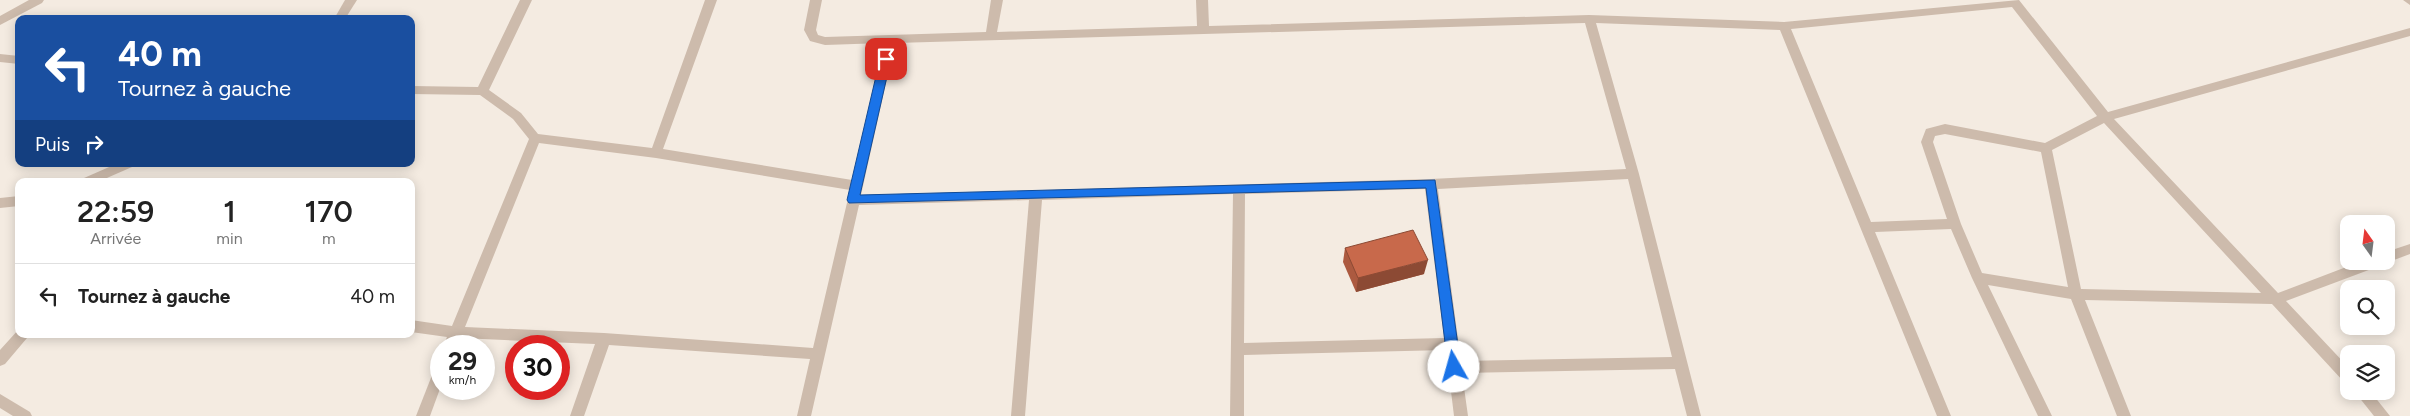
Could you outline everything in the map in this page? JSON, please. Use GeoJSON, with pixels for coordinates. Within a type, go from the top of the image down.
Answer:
{"type":"FeatureCollection","features":[{"type":"Feature","properties":{"kind":"street"},"geometry":{"type":"LineString","coordinates":[[0,21],[38,0]]}},
{"type":"Feature","properties":{"kind":"street"},"geometry":{"type":"LineString","coordinates":[[482,91],[526,0]]}},
{"type":"Feature","properties":{"kind":"street"},"geometry":{"type":"LineString","coordinates":[[656,153],[711,0]]}},
{"type":"Feature","properties":{"kind":"street"},"geometry":{"type":"LineString","coordinates":[[816,0],[810,30],[814,38],[825,42],[1203,29],[1589,19],[1784,26],[2013,2],[2105,118],[2340,368]]}},
{"type":"Feature","properties":{"kind":"street"},"geometry":{"type":"LineString","coordinates":[[992,37],[997,0]]}},
{"type":"Feature","properties":{"kind":"street"},"geometry":{"type":"LineString","coordinates":[[1202,0],[1203,29]]}},
{"type":"Feature","properties":{"kind":"street"},"geometry":{"type":"LineString","coordinates":[[341,15],[347,1]]}},
{"type":"Feature","properties":{"kind":"street"},"geometry":{"type":"LineString","coordinates":[[1589,19],[1633,174],[1694,416]]}},
{"type":"Feature","properties":{"kind":"street"},"geometry":{"type":"LineString","coordinates":[[1784,26],[1944,416]]}},
{"type":"Feature","properties":{"kind":"street"},"geometry":{"type":"LineString","coordinates":[[2046,416],[1978,278],[1954,224],[1927,142],[1930,132],[1945,129],[2046,148],[2105,118],[2410,32]]}},
{"type":"Feature","properties":{"kind":"street"},"geometry":{"type":"LineString","coordinates":[[804,416],[890,41]]}},
{"type":"Feature","properties":{"kind":"street"},"geometry":{"type":"LineString","coordinates":[[0,58],[15,60]]}},
{"type":"Feature","properties":{"kind":"street"},"geometry":{"type":"LineString","coordinates":[[415,90],[482,91],[517,116],[535,138],[656,153],[856,186]]}},
{"type":"Feature","properties":{"kind":"street"},"geometry":{"type":"LineString","coordinates":[[455,335],[535,138]]}},
{"type":"Feature","properties":{"kind":"street"},"geometry":{"type":"LineString","coordinates":[[2046,148],[2076,294],[2124,416]]}},
{"type":"Feature","properties":{"kind":"street"},"geometry":{"type":"LineString","coordinates":[[95,178],[121,167]]}},
{"type":"Feature","properties":{"kind":"street"},"geometry":{"type":"LineString","coordinates":[[853,200],[1431,184],[1633,174]]}},
{"type":"Feature","properties":{"kind":"street"},"geometry":{"type":"LineString","coordinates":[[1431,184],[1461,416]]}},
{"type":"Feature","properties":{"kind":"street"},"geometry":{"type":"LineString","coordinates":[[1237,416],[1239,189]]}},
{"type":"Feature","properties":{"kind":"street"},"geometry":{"type":"LineString","coordinates":[[1018,416],[1036,195]]}},
{"type":"Feature","properties":{"kind":"street"},"geometry":{"type":"LineString","coordinates":[[0,203],[15,201]]}},
{"type":"Feature","properties":{"kind":"street"},"geometry":{"type":"LineString","coordinates":[[1867,227],[1954,224]]}},
{"type":"Feature","properties":{"kind":"street"},"geometry":{"type":"LineString","coordinates":[[2395,255],[2410,249]]}},
{"type":"Feature","properties":{"kind":"street"},"geometry":{"type":"LineString","coordinates":[[1978,278],[2076,294],[2277,299],[2353,270]]}},
{"type":"Feature","properties":{"kind":"street"},"geometry":{"type":"LineString","coordinates":[[415,327],[456,332],[604,339],[818,354]]}},
{"type":"Feature","properties":{"kind":"street"},"geometry":{"type":"LineString","coordinates":[[0,360],[19,338]]}},
{"type":"Feature","properties":{"kind":"street"},"geometry":{"type":"LineString","coordinates":[[577,416],[604,339]]}},
{"type":"Feature","properties":{"kind":"street"},"geometry":{"type":"LineString","coordinates":[[1238,349],[1452,344]]}},
{"type":"Feature","properties":{"kind":"street"},"geometry":{"type":"LineString","coordinates":[[1454,367],[1681,363]]}},
{"type":"Feature","properties":{"kind":"street"},"geometry":{"type":"LineString","coordinates":[[423,416],[430,398]]}},
{"type":"Feature","properties":{"kind":"street"},"geometry":{"type":"LineString","coordinates":[[0,400],[25,416]]}},
{"type":"Feature","properties":{"kind":"street"},"geometry":{"type":"LineString","coordinates":[[2369,400],[2383,416]]}},
{"type":"Feature","properties":{"kind":"building"},"geometry":{"type":"Polygon","coordinates":[[[1413,230],[1428,260],[1358,278],[1345,248],[1413,230]]]}},
{"type":"Feature","properties":{"kind":"route"},"geometry":{"type":"LineString","coordinates":[[886,59],[853,200],[1431,184],[1454,367]]}}]}
